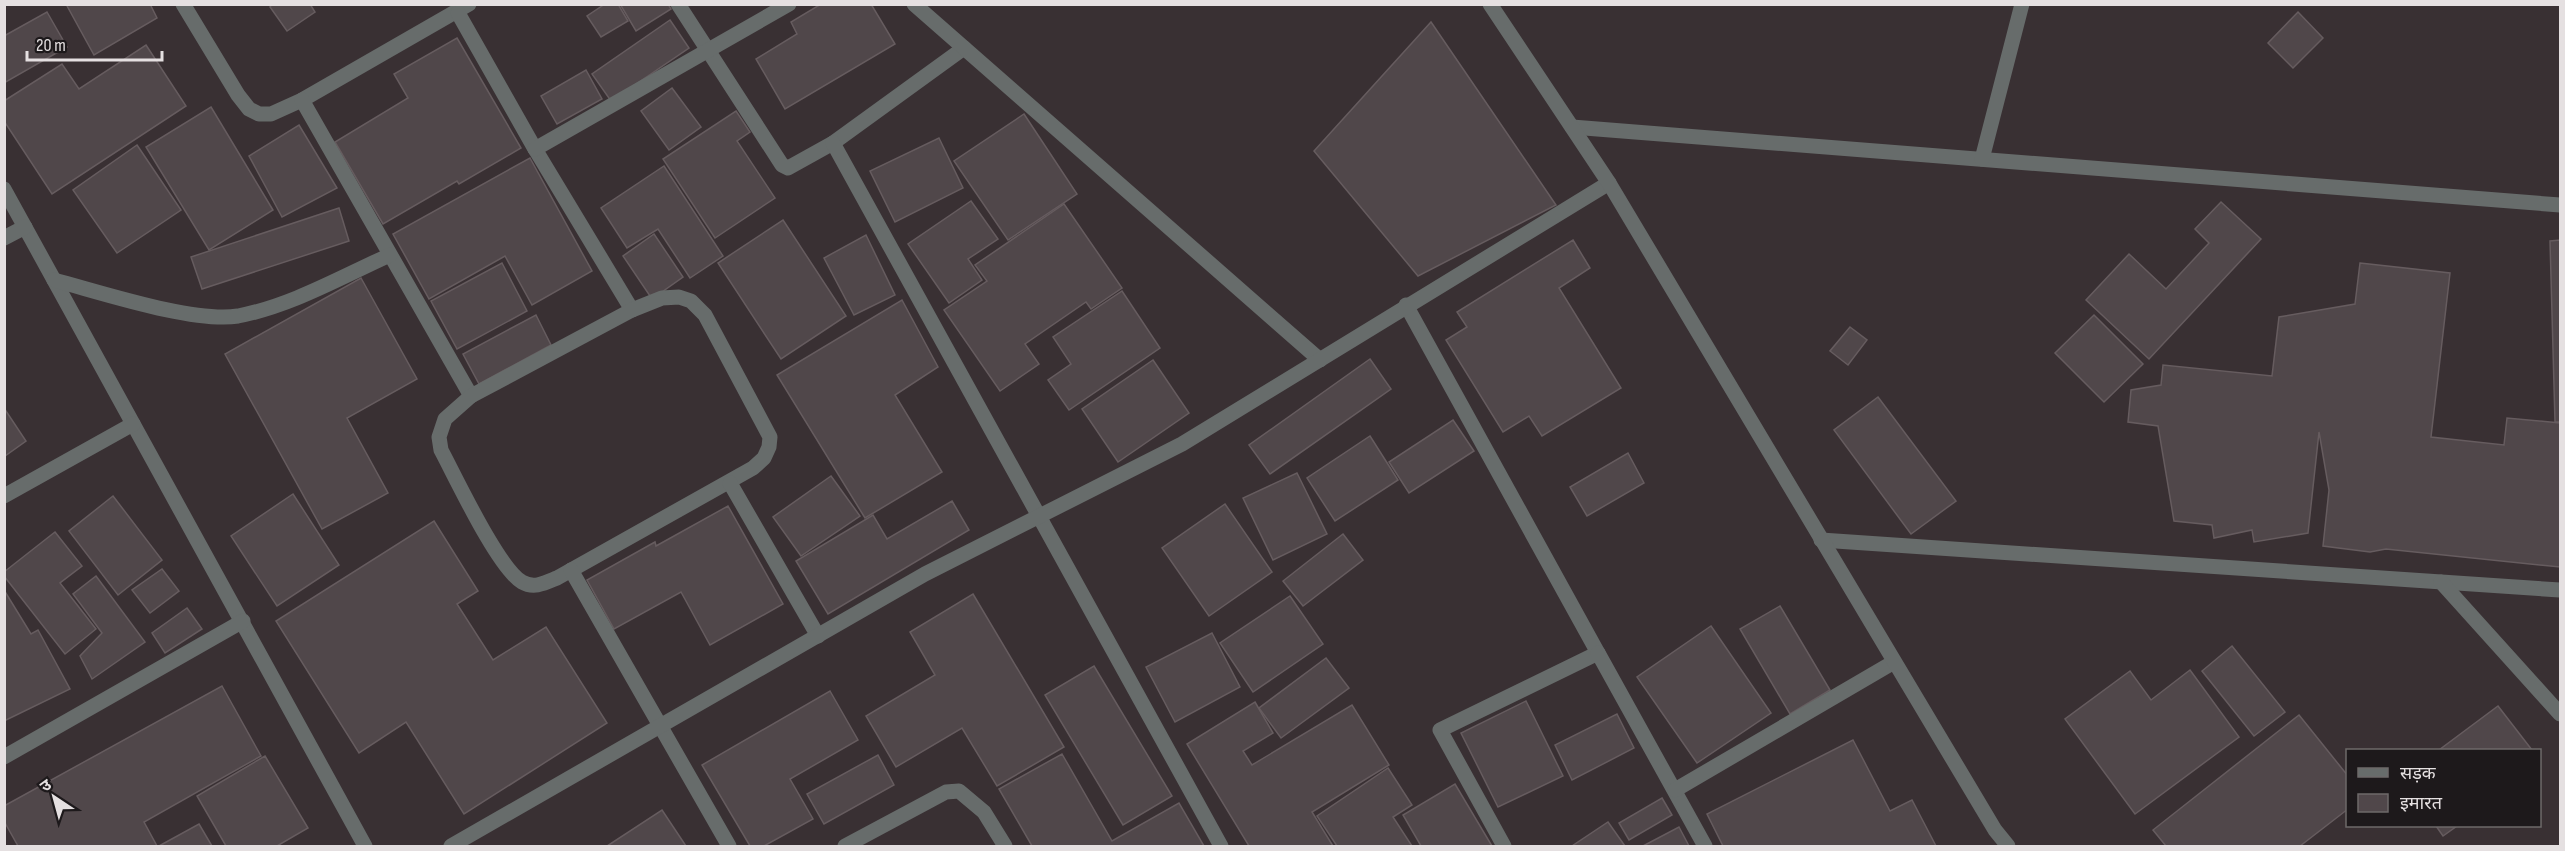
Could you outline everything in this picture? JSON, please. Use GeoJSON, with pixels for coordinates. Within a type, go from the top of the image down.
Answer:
{"type":"FeatureCollection","features":[{"type":"Feature","properties":{"kind":"street"},"geometry":{"type":"LineString","coordinates":[[183,4],[238,95],[249,109],[259,114],[271,114],[302,100],[463,9],[535,149],[633,310]]}},
{"type":"Feature","properties":{"kind":"street"},"geometry":{"type":"LineString","coordinates":[[678,4],[782,165],[788,168],[833,143],[964,48]]}},
{"type":"Feature","properties":{"kind":"street"},"geometry":{"type":"LineString","coordinates":[[535,149],[789,4]]}},
{"type":"Feature","properties":{"kind":"street"},"geometry":{"type":"LineString","coordinates":[[914,4],[1320,360]]}},
{"type":"Feature","properties":{"kind":"street"},"geometry":{"type":"LineString","coordinates":[[1490,4],[1609,183],[1995,830],[2008,846]]}},
{"type":"Feature","properties":{"kind":"street"},"geometry":{"type":"LineString","coordinates":[[1982,159],[2022,4]]}},
{"type":"Feature","properties":{"kind":"street"},"geometry":{"type":"LineString","coordinates":[[302,100],[471,396]]}},
{"type":"Feature","properties":{"kind":"street"},"geometry":{"type":"LineString","coordinates":[[1572,127],[2560,205]]}},
{"type":"Feature","properties":{"kind":"street"},"geometry":{"type":"LineString","coordinates":[[833,143],[1221,846]]}},
{"type":"Feature","properties":{"kind":"street"},"geometry":{"type":"LineString","coordinates":[[451,846],[925,574],[1182,444],[1609,183]]}},
{"type":"Feature","properties":{"kind":"street"},"geometry":{"type":"LineString","coordinates":[[4,189],[365,846]]}},
{"type":"Feature","properties":{"kind":"street"},"geometry":{"type":"LineString","coordinates":[[4,238],[25,227]]}},
{"type":"Feature","properties":{"kind":"street"},"geometry":{"type":"LineString","coordinates":[[54,280],[160,307],[201,315],[235,316],[278,306],[390,255]]}},
{"type":"Feature","properties":{"kind":"street"},"geometry":{"type":"LineString","coordinates":[[679,297],[691,301],[705,315],[770,437],[769,447],[764,458],[730,483],[571,570],[537,586],[523,583],[511,573],[498,555],[441,450],[439,437],[445,419],[471,396],[633,310],[662,298],[679,297]]}},
{"type":"Feature","properties":{"kind":"street"},"geometry":{"type":"LineString","coordinates":[[1406,305],[1705,846]]}},
{"type":"Feature","properties":{"kind":"street"},"geometry":{"type":"LineString","coordinates":[[4,496],[133,424]]}},
{"type":"Feature","properties":{"kind":"street"},"geometry":{"type":"LineString","coordinates":[[730,483],[818,636]]}},
{"type":"Feature","properties":{"kind":"street"},"geometry":{"type":"LineString","coordinates":[[1821,540],[2560,590]]}},
{"type":"Feature","properties":{"kind":"street"},"geometry":{"type":"LineString","coordinates":[[571,570],[729,846]]}},
{"type":"Feature","properties":{"kind":"street"},"geometry":{"type":"LineString","coordinates":[[2441,582],[2560,714]]}},
{"type":"Feature","properties":{"kind":"street"},"geometry":{"type":"LineString","coordinates":[[4,757],[243,621]]}},
{"type":"Feature","properties":{"kind":"street"},"geometry":{"type":"LineString","coordinates":[[1504,846],[1440,730],[1598,653]]}},
{"type":"Feature","properties":{"kind":"street"},"geometry":{"type":"LineString","coordinates":[[1675,790],[1894,662]]}},
{"type":"Feature","properties":{"kind":"street"},"geometry":{"type":"LineString","coordinates":[[845,846],[946,792],[959,791],[984,812],[1005,846]]}},
{"type":"Feature","properties":{"kind":"building"},"geometry":{"type":"Polygon","coordinates":[[[66,4],[150,4],[157,18],[94,55],[66,4]]]}},
{"type":"Feature","properties":{"kind":"building"},"geometry":{"type":"Polygon","coordinates":[[[272,4],[310,4],[315,12],[287,31],[270,7],[272,4]]]}},
{"type":"Feature","properties":{"kind":"building"},"geometry":{"type":"Polygon","coordinates":[[[605,4],[618,4],[628,21],[601,37],[587,16],[605,4]]]}},
{"type":"Feature","properties":{"kind":"building"},"geometry":{"type":"Polygon","coordinates":[[[620,4],[668,4],[671,9],[636,31],[620,4]]]}},
{"type":"Feature","properties":{"kind":"building"},"geometry":{"type":"Polygon","coordinates":[[[821,4],[871,4],[895,44],[785,109],[756,59],[797,34],[791,22],[821,4]]]}},
{"type":"Feature","properties":{"kind":"building"},"geometry":{"type":"Polygon","coordinates":[[[47,12],[67,47],[4,83],[4,36],[47,12]]]}},
{"type":"Feature","properties":{"kind":"building"},"geometry":{"type":"Polygon","coordinates":[[[2298,12],[2323,38],[2293,68],[2268,43],[2298,12]]]}},
{"type":"Feature","properties":{"kind":"building"},"geometry":{"type":"Polygon","coordinates":[[[670,20],[689,48],[611,101],[592,74],[670,20]]]}},
{"type":"Feature","properties":{"kind":"building"},"geometry":{"type":"Polygon","coordinates":[[[1431,22],[1556,205],[1418,276],[1314,151],[1431,22]]]}},
{"type":"Feature","properties":{"kind":"building"},"geometry":{"type":"Polygon","coordinates":[[[457,38],[521,148],[459,184],[457,181],[383,224],[335,142],[408,98],[394,74],[457,38]]]}},
{"type":"Feature","properties":{"kind":"building"},"geometry":{"type":"Polygon","coordinates":[[[146,45],[186,106],[52,194],[4,121],[4,101],[62,64],[79,89],[146,45]]]}},
{"type":"Feature","properties":{"kind":"building"},"geometry":{"type":"Polygon","coordinates":[[[586,70],[602,99],[557,124],[541,96],[586,70]]]}},
{"type":"Feature","properties":{"kind":"building"},"geometry":{"type":"Polygon","coordinates":[[[672,88],[701,127],[669,150],[641,111],[672,88]]]}},
{"type":"Feature","properties":{"kind":"building"},"geometry":{"type":"Polygon","coordinates":[[[211,107],[273,210],[209,250],[146,147],[211,107]]]}},
{"type":"Feature","properties":{"kind":"building"},"geometry":{"type":"Polygon","coordinates":[[[736,111],[750,132],[737,141],[775,198],[715,238],[663,159],[736,111]]]}},
{"type":"Feature","properties":{"kind":"building"},"geometry":{"type":"Polygon","coordinates":[[[1024,114],[1077,194],[1008,240],[954,161],[1024,114]]]}},
{"type":"Feature","properties":{"kind":"building"},"geometry":{"type":"Polygon","coordinates":[[[299,125],[337,188],[282,217],[249,156],[299,125]]]}},
{"type":"Feature","properties":{"kind":"building"},"geometry":{"type":"Polygon","coordinates":[[[939,138],[963,188],[895,222],[870,171],[939,138]]]}},
{"type":"Feature","properties":{"kind":"building"},"geometry":{"type":"Polygon","coordinates":[[[137,145],[181,210],[117,253],[73,190],[137,145]]]}},
{"type":"Feature","properties":{"kind":"building"},"geometry":{"type":"Polygon","coordinates":[[[530,158],[592,271],[532,305],[505,256],[429,299],[393,234],[530,158]]]}},
{"type":"Feature","properties":{"kind":"building"},"geometry":{"type":"Polygon","coordinates":[[[664,166],[723,256],[690,278],[658,229],[627,248],[601,208],[664,166]]]}},
{"type":"Feature","properties":{"kind":"building"},"geometry":{"type":"Polygon","coordinates":[[[971,201],[998,239],[968,259],[982,280],[949,303],[908,244],[971,201]]]}},
{"type":"Feature","properties":{"kind":"building"},"geometry":{"type":"Polygon","coordinates":[[[2221,202],[2261,239],[2149,359],[2086,300],[2129,254],[2166,289],[2209,243],[2195,229],[2221,202]]]}},
{"type":"Feature","properties":{"kind":"building"},"geometry":{"type":"Polygon","coordinates":[[[1064,204],[1122,288],[1091,309],[1086,302],[1025,344],[1039,364],[1000,391],[944,310],[987,281],[975,265],[1064,204]]]}},
{"type":"Feature","properties":{"kind":"building"},"geometry":{"type":"Polygon","coordinates":[[[339,208],[349,241],[202,289],[191,257],[339,208]]]}},
{"type":"Feature","properties":{"kind":"building"},"geometry":{"type":"Polygon","coordinates":[[[783,220],[846,316],[781,359],[718,263],[783,220]]]}},
{"type":"Feature","properties":{"kind":"building"},"geometry":{"type":"Polygon","coordinates":[[[654,234],[683,277],[652,299],[623,256],[654,234]]]}},
{"type":"Feature","properties":{"kind":"building"},"geometry":{"type":"Polygon","coordinates":[[[866,235],[895,295],[854,315],[824,258],[866,235]]]}},
{"type":"Feature","properties":{"kind":"building"},"geometry":{"type":"Polygon","coordinates":[[[1573,240],[1590,268],[1559,288],[1621,388],[1542,436],[1529,416],[1503,432],[1446,340],[1467,327],[1457,312],[1573,240]]]}},
{"type":"Feature","properties":{"kind":"building"},"geometry":{"type":"Polygon","coordinates":[[[2560,240],[2560,422],[2555,422],[2550,241],[2560,240]]]}},
{"type":"Feature","properties":{"kind":"building"},"geometry":{"type":"Polygon","coordinates":[[[502,263],[527,311],[457,349],[431,301],[502,263]]]}},
{"type":"Feature","properties":{"kind":"building"},"geometry":{"type":"Polygon","coordinates":[[[2360,263],[2450,273],[2431,437],[2504,445],[2507,418],[2560,423],[2560,567],[2386,549],[2370,552],[2323,546],[2329,490],[2319,432],[2308,533],[2254,542],[2252,530],[2214,538],[2212,525],[2174,521],[2158,426],[2128,422],[2131,390],[2161,385],[2163,365],[2272,376],[2279,317],[2355,304],[2360,263]]]}},
{"type":"Feature","properties":{"kind":"building"},"geometry":{"type":"Polygon","coordinates":[[[361,278],[417,379],[347,418],[388,493],[322,529],[225,354],[361,278]]]}},
{"type":"Feature","properties":{"kind":"building"},"geometry":{"type":"Polygon","coordinates":[[[1122,291],[1160,348],[1069,410],[1048,380],[1071,364],[1053,337],[1122,291]]]}},
{"type":"Feature","properties":{"kind":"building"},"geometry":{"type":"Polygon","coordinates":[[[902,300],[938,367],[895,395],[942,472],[865,518],[777,375],[902,300]]]}},
{"type":"Feature","properties":{"kind":"building"},"geometry":{"type":"Polygon","coordinates":[[[536,315],[551,345],[479,384],[463,354],[536,315]]]}},
{"type":"Feature","properties":{"kind":"building"},"geometry":{"type":"Polygon","coordinates":[[[2094,315],[2143,364],[2104,402],[2055,353],[2094,315]]]}},
{"type":"Feature","properties":{"kind":"building"},"geometry":{"type":"Polygon","coordinates":[[[1850,327],[1867,340],[1848,365],[1830,351],[1850,327]]]}},
{"type":"Feature","properties":{"kind":"building"},"geometry":{"type":"Polygon","coordinates":[[[1370,359],[1391,389],[1270,474],[1249,445],[1370,359]]]}},
{"type":"Feature","properties":{"kind":"building"},"geometry":{"type":"Polygon","coordinates":[[[1153,360],[1189,413],[1118,462],[1082,409],[1153,360]]]}},
{"type":"Feature","properties":{"kind":"building"},"geometry":{"type":"Polygon","coordinates":[[[1878,397],[1956,501],[1911,534],[1834,430],[1878,397]]]}},
{"type":"Feature","properties":{"kind":"building"},"geometry":{"type":"Polygon","coordinates":[[[4,408],[26,441],[5,456],[4,455],[4,408]]]}},
{"type":"Feature","properties":{"kind":"building"},"geometry":{"type":"Polygon","coordinates":[[[1453,420],[1474,451],[1409,493],[1389,462],[1453,420]]]}},
{"type":"Feature","properties":{"kind":"building"},"geometry":{"type":"Polygon","coordinates":[[[1370,436],[1398,480],[1335,521],[1307,478],[1370,436]]]}},
{"type":"Feature","properties":{"kind":"building"},"geometry":{"type":"Polygon","coordinates":[[[1628,453],[1644,483],[1587,516],[1570,487],[1628,453]]]}},
{"type":"Feature","properties":{"kind":"building"},"geometry":{"type":"Polygon","coordinates":[[[1297,473],[1327,534],[1273,560],[1243,498],[1297,473]]]}},
{"type":"Feature","properties":{"kind":"building"},"geometry":{"type":"Polygon","coordinates":[[[831,476],[860,516],[801,556],[773,517],[831,476]]]}},
{"type":"Feature","properties":{"kind":"building"},"geometry":{"type":"Polygon","coordinates":[[[293,494],[339,565],[277,606],[231,536],[293,494]]]}},
{"type":"Feature","properties":{"kind":"building"},"geometry":{"type":"Polygon","coordinates":[[[113,496],[162,560],[118,595],[69,531],[113,496]]]}},
{"type":"Feature","properties":{"kind":"building"},"geometry":{"type":"Polygon","coordinates":[[[952,501],[969,530],[828,614],[796,561],[873,515],[887,539],[952,501]]]}},
{"type":"Feature","properties":{"kind":"building"},"geometry":{"type":"Polygon","coordinates":[[[1225,504],[1272,572],[1209,616],[1162,548],[1225,504]]]}},
{"type":"Feature","properties":{"kind":"building"},"geometry":{"type":"Polygon","coordinates":[[[728,506],[783,604],[710,645],[681,592],[614,629],[587,580],[655,542],[656,546],[728,506]]]}},
{"type":"Feature","properties":{"kind":"building"},"geometry":{"type":"Polygon","coordinates":[[[434,521],[478,591],[457,604],[493,660],[546,627],[607,723],[464,814],[406,722],[359,753],[276,621],[434,521]]]}},
{"type":"Feature","properties":{"kind":"building"},"geometry":{"type":"Polygon","coordinates":[[[55,532],[82,566],[60,583],[96,629],[65,654],[4,576],[4,572],[55,532]]]}},
{"type":"Feature","properties":{"kind":"building"},"geometry":{"type":"Polygon","coordinates":[[[1343,534],[1363,560],[1303,606],[1283,581],[1343,534]]]}},
{"type":"Feature","properties":{"kind":"building"},"geometry":{"type":"Polygon","coordinates":[[[162,569],[179,591],[150,613],[132,590],[162,569]]]}},
{"type":"Feature","properties":{"kind":"building"},"geometry":{"type":"Polygon","coordinates":[[[96,576],[145,642],[92,679],[80,656],[102,633],[73,594],[96,576]]]}},
{"type":"Feature","properties":{"kind":"building"},"geometry":{"type":"Polygon","coordinates":[[[4,590],[31,634],[38,630],[70,689],[4,721],[4,590]]]}},
{"type":"Feature","properties":{"kind":"building"},"geometry":{"type":"Polygon","coordinates":[[[973,594],[1064,747],[997,786],[962,728],[896,767],[866,716],[935,675],[910,632],[973,594]]]}},
{"type":"Feature","properties":{"kind":"building"},"geometry":{"type":"Polygon","coordinates":[[[1290,596],[1323,644],[1253,692],[1220,643],[1290,596]]]}},
{"type":"Feature","properties":{"kind":"building"},"geometry":{"type":"Polygon","coordinates":[[[1780,606],[1830,690],[1790,714],[1740,629],[1780,606]]]}},
{"type":"Feature","properties":{"kind":"building"},"geometry":{"type":"Polygon","coordinates":[[[187,608],[202,629],[165,653],[152,633],[187,608]]]}},
{"type":"Feature","properties":{"kind":"building"},"geometry":{"type":"Polygon","coordinates":[[[1711,626],[1771,713],[1697,763],[1637,677],[1711,626]]]}},
{"type":"Feature","properties":{"kind":"building"},"geometry":{"type":"Polygon","coordinates":[[[1212,633],[1240,687],[1175,722],[1146,667],[1212,633]]]}},
{"type":"Feature","properties":{"kind":"building"},"geometry":{"type":"Polygon","coordinates":[[[2232,646],[2285,712],[2254,736],[2202,671],[2232,646]]]}},
{"type":"Feature","properties":{"kind":"building"},"geometry":{"type":"Polygon","coordinates":[[[1326,658],[1349,688],[1281,738],[1259,708],[1326,658]]]}},
{"type":"Feature","properties":{"kind":"building"},"geometry":{"type":"Polygon","coordinates":[[[1094,666],[1172,796],[1123,825],[1045,695],[1094,666]]]}},
{"type":"Feature","properties":{"kind":"building"},"geometry":{"type":"Polygon","coordinates":[[[2190,670],[2239,737],[2135,814],[2065,719],[2130,671],[2151,700],[2190,670]]]}},
{"type":"Feature","properties":{"kind":"building"},"geometry":{"type":"Polygon","coordinates":[[[222,686],[261,756],[144,822],[157,846],[18,846],[4,821],[4,806],[222,686]]]}},
{"type":"Feature","properties":{"kind":"building"},"geometry":{"type":"Polygon","coordinates":[[[830,691],[858,740],[790,779],[813,819],[764,846],[750,846],[702,765],[830,691]]]}},
{"type":"Feature","properties":{"kind":"building"},"geometry":{"type":"Polygon","coordinates":[[[1526,701],[1563,776],[1498,807],[1461,733],[1526,701]]]}},
{"type":"Feature","properties":{"kind":"building"},"geometry":{"type":"Polygon","coordinates":[[[1255,702],[1273,733],[1243,751],[1252,765],[1352,705],[1389,765],[1312,812],[1333,846],[1249,846],[1187,744],[1255,702]]]}},
{"type":"Feature","properties":{"kind":"building"},"geometry":{"type":"Polygon","coordinates":[[[2498,706],[2531,749],[2440,749],[2498,706]]]}},
{"type":"Feature","properties":{"kind":"building"},"geometry":{"type":"Polygon","coordinates":[[[1617,714],[1634,748],[1572,780],[1555,745],[1617,714]]]}},
{"type":"Feature","properties":{"kind":"building"},"geometry":{"type":"Polygon","coordinates":[[[2299,715],[2346,774],[2346,811],[2300,846],[2166,846],[2153,830],[2299,715]]]}},
{"type":"Feature","properties":{"kind":"building"},"geometry":{"type":"Polygon","coordinates":[[[1853,740],[1890,811],[1912,800],[1936,846],[1723,846],[1707,814],[1853,740]]]}},
{"type":"Feature","properties":{"kind":"building"},"geometry":{"type":"Polygon","coordinates":[[[1062,754],[1112,841],[1179,803],[1204,846],[1032,846],[999,789],[1062,754]]]}},
{"type":"Feature","properties":{"kind":"building"},"geometry":{"type":"Polygon","coordinates":[[[878,755],[894,785],[824,824],[807,794],[878,755]]]}},
{"type":"Feature","properties":{"kind":"building"},"geometry":{"type":"Polygon","coordinates":[[[265,756],[308,828],[277,846],[226,846],[197,796],[265,756]]]}},
{"type":"Feature","properties":{"kind":"building"},"geometry":{"type":"Polygon","coordinates":[[[1388,768],[1412,805],[1393,817],[1412,846],[1337,846],[1317,816],[1388,768]]]}},
{"type":"Feature","properties":{"kind":"building"},"geometry":{"type":"Polygon","coordinates":[[[1455,784],[1492,846],[1421,846],[1403,815],[1455,784]]]}},
{"type":"Feature","properties":{"kind":"building"},"geometry":{"type":"Polygon","coordinates":[[[1662,798],[1672,815],[1629,840],[1619,823],[1662,798]]]}},
{"type":"Feature","properties":{"kind":"building"},"geometry":{"type":"Polygon","coordinates":[[[662,810],[686,846],[607,846],[662,810]]]}},
{"type":"Feature","properties":{"kind":"building"},"geometry":{"type":"Polygon","coordinates":[[[1608,822],[1625,846],[1572,846],[1608,822]]]}},
{"type":"Feature","properties":{"kind":"building"},"geometry":{"type":"Polygon","coordinates":[[[199,824],[212,846],[159,846],[199,824]]]}},
{"type":"Feature","properties":{"kind":"building"},"geometry":{"type":"Polygon","coordinates":[[[1679,827],[1689,846],[1643,846],[1679,827]]]}},
{"type":"Feature","properties":{"kind":"building"},"geometry":{"type":"Polygon","coordinates":[[[2437,827],[2456,827],[2443,836],[2437,827]]]}}]}
